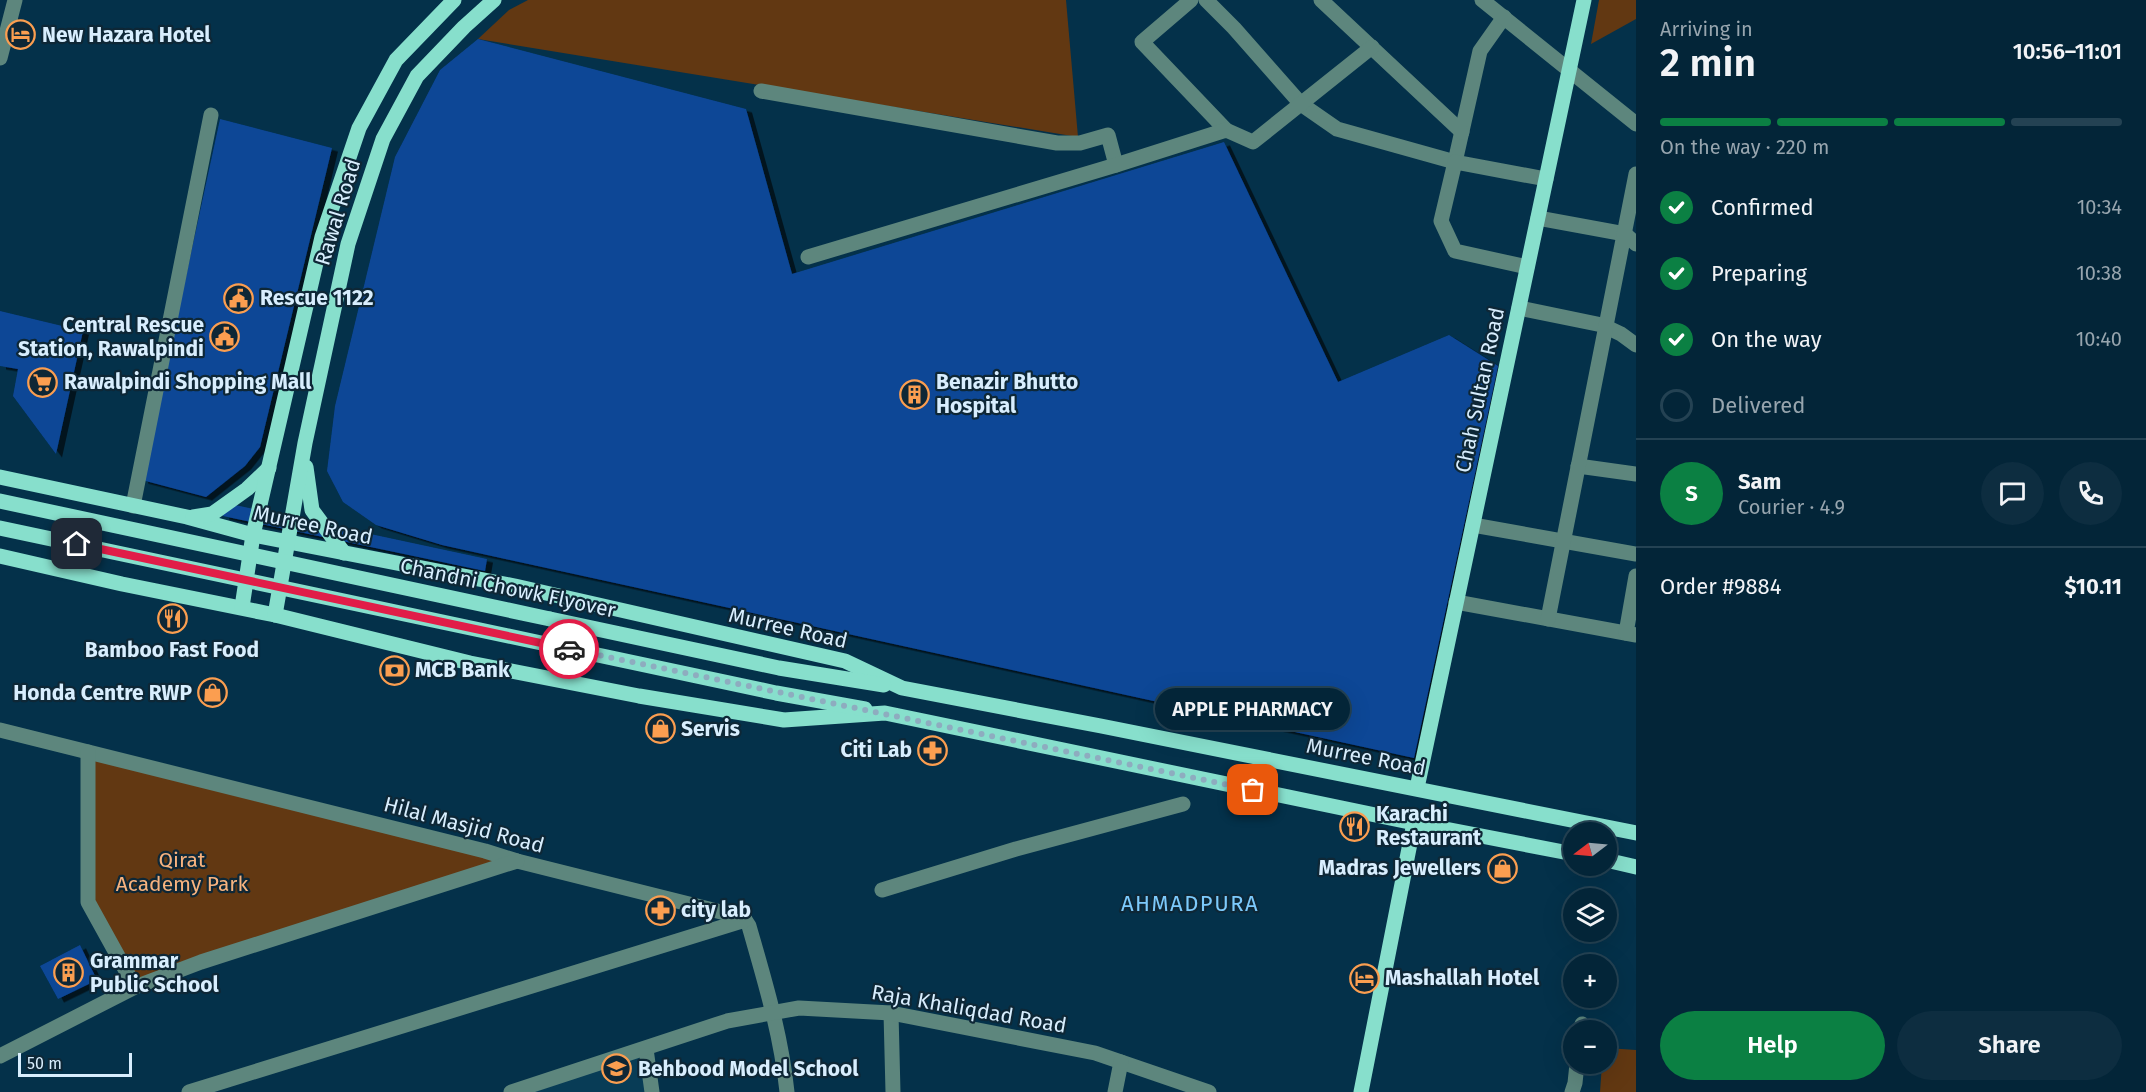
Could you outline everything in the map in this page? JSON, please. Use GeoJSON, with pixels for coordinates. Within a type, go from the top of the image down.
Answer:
{"type":"FeatureCollection","features":[{"type":"Feature","properties":{"kind":"main road","name":"Rawal Road"},"geometry":{"type":"LineString","coordinates":[[242,608],[253,535],[322,237],[358,128],[396,60],[454,0]]}},
{"type":"Feature","properties":{"kind":"main road","name":"Rawal Road"},"geometry":{"type":"LineString","coordinates":[[275,615],[305,443],[348,244],[383,139],[417,76],[464,27],[494,0]]}},
{"type":"Feature","properties":{"kind":"main road","name":"Chah Sultan Road"},"geometry":{"type":"LineString","coordinates":[[1417,788],[1584,0]]}},
{"type":"Feature","properties":{"kind":"main road"},"geometry":{"type":"LineString","coordinates":[[305,443],[312,510],[325,531],[344,553]]}},
{"type":"Feature","properties":{"kind":"main road"},"geometry":{"type":"LineString","coordinates":[[187,517],[212,514],[247,489],[269,468]]}},
{"type":"Feature","properties":{"kind":"main road","name":"Murree Road"},"geometry":{"type":"LineString","coordinates":[[0,477],[187,517],[253,535],[515,586],[845,661],[902,688],[1636,833]]}},
{"type":"Feature","properties":{"kind":"main road","name":"Chandni Chowk Flyover"},"geometry":{"type":"LineString","coordinates":[[0,501],[779,668],[902,688]]}},
{"type":"Feature","properties":{"kind":"main road"},"geometry":{"type":"LineString","coordinates":[[0,528],[776,693],[885,713],[1563,852]]}},
{"type":"Feature","properties":{"kind":"main road"},"geometry":{"type":"LineString","coordinates":[[0,556],[275,615],[470,663],[639,696],[784,720],[885,713]]}},
{"type":"Feature","properties":{"kind":"main road"},"geometry":{"type":"LineString","coordinates":[[1361,1092],[1414,823]]}},
{"type":"Feature","properties":{"kind":"main road"},"geometry":{"type":"LineString","coordinates":[[1617,863],[1636,867]]}},
{"type":"Feature","properties":{"kind":"street"},"geometry":{"type":"LineString","coordinates":[[0,58],[15,0]]}},
{"type":"Feature","properties":{"kind":"street"},"geometry":{"type":"LineString","coordinates":[[1191,0],[1142,42],[1226,130],[1253,142],[1372,47]]}},
{"type":"Feature","properties":{"kind":"street"},"geometry":{"type":"LineString","coordinates":[[1206,0],[1301,104],[1336,129],[1455,162],[1546,179]]}},
{"type":"Feature","properties":{"kind":"street"},"geometry":{"type":"LineString","coordinates":[[1322,0],[1462,132]]}},
{"type":"Feature","properties":{"kind":"street"},"geometry":{"type":"LineString","coordinates":[[1482,0],[1636,124]]}},
{"type":"Feature","properties":{"kind":"street"},"geometry":{"type":"LineString","coordinates":[[1504,17],[1480,51],[1441,221],[1455,251],[1527,267]]}},
{"type":"Feature","properties":{"kind":"street"},"geometry":{"type":"LineString","coordinates":[[761,91],[1058,143],[1080,143],[1107,135],[1116,165]]}},
{"type":"Feature","properties":{"kind":"street"},"geometry":{"type":"LineString","coordinates":[[133,506],[211,115]]}},
{"type":"Feature","properties":{"kind":"street"},"geometry":{"type":"LineString","coordinates":[[808,256],[1226,130]]}},
{"type":"Feature","properties":{"kind":"street"},"geometry":{"type":"LineString","coordinates":[[1548,619],[1607,327],[1630,239],[1636,174]]}},
{"type":"Feature","properties":{"kind":"street"},"geometry":{"type":"LineString","coordinates":[[1538,218],[1630,239]]}},
{"type":"Feature","properties":{"kind":"street"},"geometry":{"type":"LineString","coordinates":[[1519,308],[1607,327],[1636,345]]}},
{"type":"Feature","properties":{"kind":"street"},"geometry":{"type":"LineString","coordinates":[[1578,465],[1636,474]]}},
{"type":"Feature","properties":{"kind":"street"},"geometry":{"type":"LineString","coordinates":[[1473,525],[1636,554]]}},
{"type":"Feature","properties":{"kind":"street"},"geometry":{"type":"LineString","coordinates":[[1456,602],[1631,634],[1636,576]]}},
{"type":"Feature","properties":{"kind":"street","name":"Hilal Masjid Road"},"geometry":{"type":"LineString","coordinates":[[0,730],[485,851],[737,916],[745,920]]}},
{"type":"Feature","properties":{"kind":"street"},"geometry":{"type":"LineString","coordinates":[[88,752],[88,902],[135,987]]}},
{"type":"Feature","properties":{"kind":"street"},"geometry":{"type":"LineString","coordinates":[[882,890],[1017,849],[1183,804]]}},
{"type":"Feature","properties":{"kind":"street"},"geometry":{"type":"LineString","coordinates":[[0,1056],[135,987],[201,962],[517,861]]}},
{"type":"Feature","properties":{"kind":"street"},"geometry":{"type":"LineString","coordinates":[[189,1092],[745,920],[749,927],[783,1051],[787,1092]]}},
{"type":"Feature","properties":{"kind":"street","name":"Raja Khaliqdad Road"},"geometry":{"type":"LineString","coordinates":[[521,1091],[727,1021],[799,1008],[891,1014],[1095,1053],[1209,1092]]}},
{"type":"Feature","properties":{"kind":"street"},"geometry":{"type":"LineString","coordinates":[[891,1014],[893,1092]]}},
{"type":"Feature","properties":{"kind":"street"},"geometry":{"type":"LineString","coordinates":[[646,1049],[652,1092]]}},
{"type":"Feature","properties":{"kind":"street"},"geometry":{"type":"LineString","coordinates":[[1115,1092],[1121,1062]]}},
{"type":"Feature","properties":{"kind":"street"},"geometry":{"type":"LineString","coordinates":[[1572,1092],[1576,1074]]}},
{"type":"Feature","properties":{"kind":"shaded area","name":"Behbood Model School"},"geometry":{"type":"Polygon","coordinates":[[[646,1049],[652,1092],[526,1092],[646,1049]]]}},
{"type":"Feature","properties":{"kind":"green space"},"geometry":{"type":"Polygon","coordinates":[[[528,0],[1066,0],[1078,137],[478,39],[509,10],[528,0]]]}},
{"type":"Feature","properties":{"kind":"green space"},"geometry":{"type":"Polygon","coordinates":[[[1599,0],[1636,0],[1636,19],[1591,44],[1599,0]]]}},
{"type":"Feature","properties":{"kind":"green space","name":"Qirat Academy Park"},"geometry":{"type":"Polygon","coordinates":[[[88,752],[517,861],[135,987],[88,902],[88,752]]]}},
{"type":"Feature","properties":{"kind":"green space"},"geometry":{"type":"Polygon","coordinates":[[[1617,1049],[1636,1050],[1636,1092],[1600,1092],[1601,1074],[1617,1074],[1617,1049]]]}},
{"type":"Feature","properties":{"kind":"building","name":"Benazir Bhutto Hospital"},"geometry":{"type":"Polygon","coordinates":[[[478,39],[746,109],[792,274],[1224,142],[1338,382],[1449,335],[1498,366],[1414,758],[442,545],[376,525],[343,502],[327,471],[335,406],[395,157],[440,70],[478,39]]]}},
{"type":"Feature","properties":{"kind":"building","name":"Rescue 1122"},"geometry":{"type":"Polygon","coordinates":[[[220,119],[332,148],[260,447],[245,466],[206,497],[142,480],[220,119]]]}},
{"type":"Feature","properties":{"kind":"building","name":"Rawalpindi Shopping Mall"},"geometry":{"type":"Polygon","coordinates":[[[0,311],[83,331],[56,454],[13,396],[18,369],[0,366],[0,311]]]}},
{"type":"Feature","properties":{"kind":"building"},"geometry":{"type":"Polygon","coordinates":[[[226,503],[487,559],[485,571],[223,516],[226,503]]]}},
{"type":"Feature","properties":{"kind":"building","name":"Grammar Public School"},"geometry":{"type":"Polygon","coordinates":[[[80,945],[97,980],[58,999],[40,966],[80,945]]]}},
{"type":"Feature","properties":{"kind":"way so far"},"geometry":{"type":"LineString","coordinates":[[569,649],[1253,790]]}},
{"type":"Feature","properties":{"kind":"place","name":"New Hazara Hotel"},"geometry":{"type":"Point","coordinates":[21,35]}},
{"type":"Feature","properties":{"kind":"place","name":"Rescue 1122"},"geometry":{"type":"Point","coordinates":[239,298]}},
{"type":"Feature","properties":{"kind":"place","name":"Central Rescue Station, Rawalpindi"},"geometry":{"type":"Point","coordinates":[225,337]}},
{"type":"Feature","properties":{"kind":"place","name":"Rawalpindi Shopping Mall"},"geometry":{"type":"Point","coordinates":[43,382]}},
{"type":"Feature","properties":{"kind":"place","name":"Benazir Bhutto Hospital"},"geometry":{"type":"Point","coordinates":[915,394]}},
{"type":"Feature","properties":{"kind":"place","name":"Bamboo Fast Food"},"geometry":{"type":"Point","coordinates":[172,619]}},
{"type":"Feature","properties":{"kind":"place","name":"MCB Bank"},"geometry":{"type":"Point","coordinates":[394,670]}},
{"type":"Feature","properties":{"kind":"place","name":"Honda Centre RWP"},"geometry":{"type":"Point","coordinates":[213,693]}},
{"type":"Feature","properties":{"kind":"place","name":"Servis"},"geometry":{"type":"Point","coordinates":[660,729]}},
{"type":"Feature","properties":{"kind":"place","name":"Citi Lab"},"geometry":{"type":"Point","coordinates":[933,750]}},
{"type":"Feature","properties":{"kind":"place","name":"APPLE PHARMACY"},"geometry":{"type":"Point","coordinates":[1253,790]}},
{"type":"Feature","properties":{"kind":"place","name":"Karachi Restaurant"},"geometry":{"type":"Point","coordinates":[1355,826]}},
{"type":"Feature","properties":{"kind":"place","name":"Madras Jewellers"},"geometry":{"type":"Point","coordinates":[1502,868]}},
{"type":"Feature","properties":{"kind":"place","name":"city lab"},"geometry":{"type":"Point","coordinates":[660,910]}},
{"type":"Feature","properties":{"kind":"place","name":"Grammar Public School"},"geometry":{"type":"Point","coordinates":[69,973]}},
{"type":"Feature","properties":{"kind":"place","name":"Mashallah Hotel"},"geometry":{"type":"Point","coordinates":[1364,978]}},
{"type":"Feature","properties":{"kind":"place","name":"Behbood Model School"},"geometry":{"type":"Point","coordinates":[617,1069]}},
{"type":"Feature","properties":{"kind":"district","name":"AHMADPURA"},"geometry":{"type":"Point","coordinates":[1190,903]}},
{"type":"Feature","properties":{"kind":"route"},"geometry":{"type":"LineString","coordinates":[[77,544],[569,649]]}}]}
